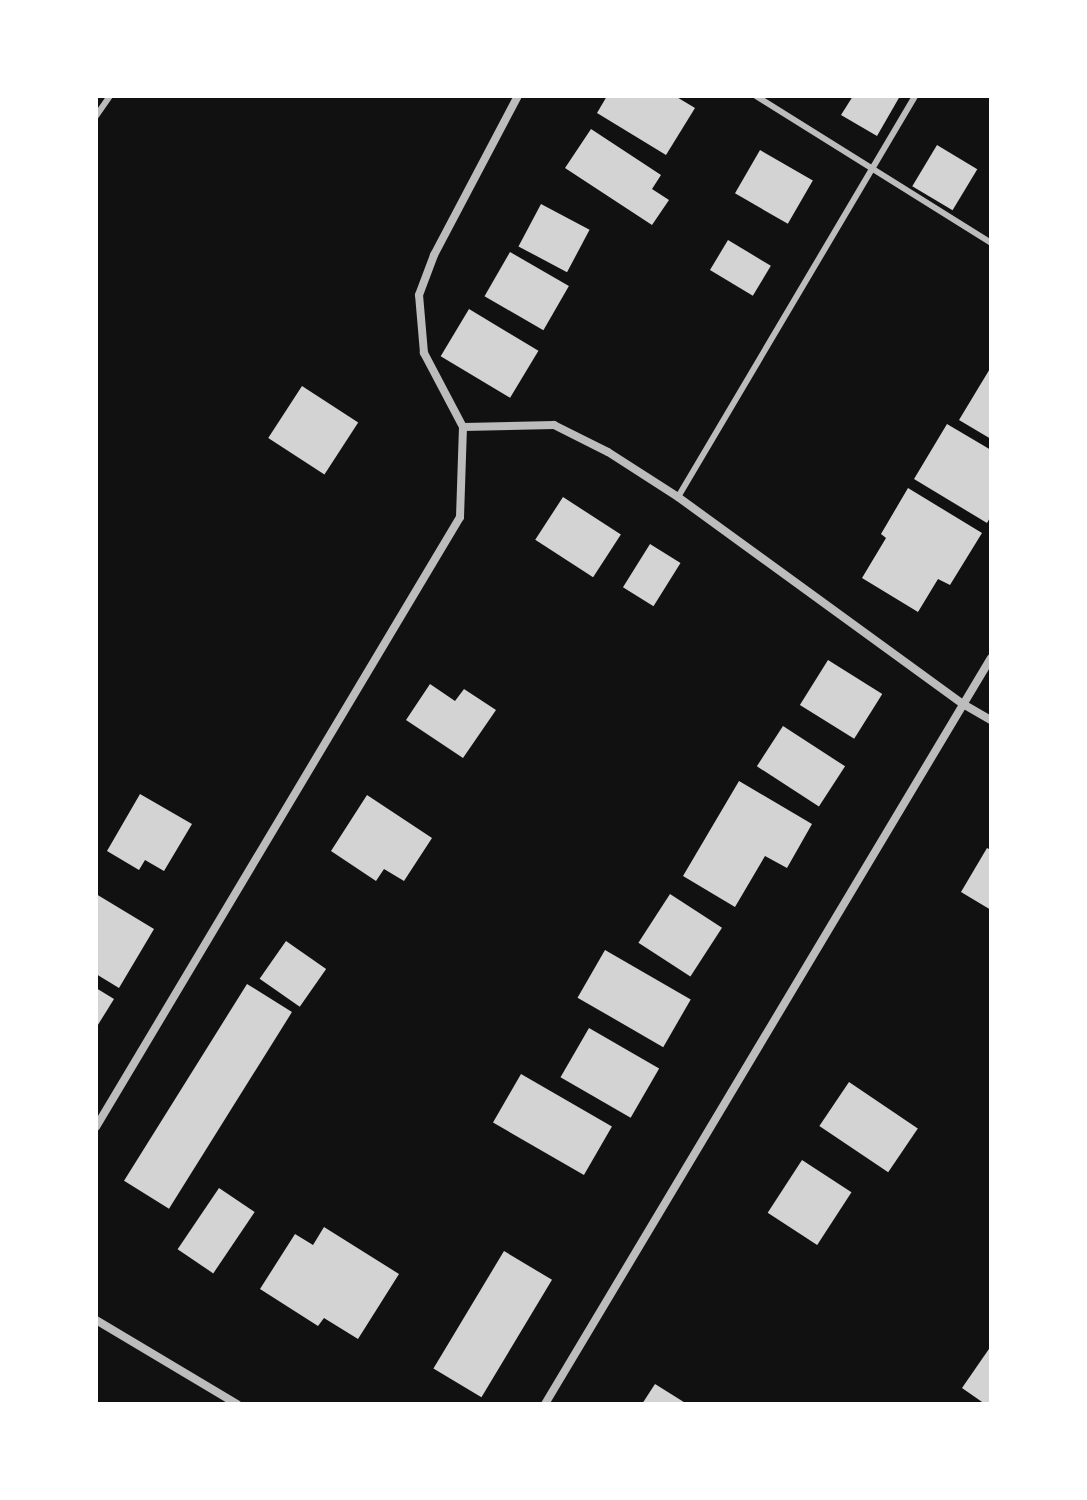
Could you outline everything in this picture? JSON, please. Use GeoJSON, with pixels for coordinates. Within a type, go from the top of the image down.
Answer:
{"type":"FeatureCollection","features":[{"type":"Feature","properties":{"kind":"street"},"geometry":{"type":"LineString","coordinates":[[96,1127],[460,517],[463,427],[424,353],[419,295],[434,255],[518,96]]}},
{"type":"Feature","properties":{"kind":"street"},"geometry":{"type":"LineString","coordinates":[[463,427],[554,425],[608,452],[678,497],[963,704],[991,720]]}},
{"type":"Feature","properties":{"kind":"street"},"geometry":{"type":"LineString","coordinates":[[545,1404],[991,658]]}},
{"type":"Feature","properties":{"kind":"street"},"geometry":{"type":"LineString","coordinates":[[96,1320],[237,1404]]}},
{"type":"Feature","properties":{"kind":"lane"},"geometry":{"type":"LineString","coordinates":[[96,116],[110,96]]}},
{"type":"Feature","properties":{"kind":"lane"},"geometry":{"type":"LineString","coordinates":[[756,96],[991,243]]}},
{"type":"Feature","properties":{"kind":"lane"},"geometry":{"type":"LineString","coordinates":[[678,497],[915,96]]}},
{"type":"Feature","properties":{"kind":"building"},"geometry":{"type":"Polygon","coordinates":[[[607,96],[675,96],[695,108],[666,155],[597,113],[607,96]]]}},
{"type":"Feature","properties":{"kind":"building"},"geometry":{"type":"Polygon","coordinates":[[[853,96],[900,96],[877,136],[841,115],[853,96]]]}},
{"type":"Feature","properties":{"kind":"building"},"geometry":{"type":"Polygon","coordinates":[[[591,129],[661,175],[652,189],[669,200],[652,225],[565,168],[591,129]]]}},
{"type":"Feature","properties":{"kind":"building"},"geometry":{"type":"Polygon","coordinates":[[[937,145],[977,169],[953,210],[912,186],[937,145]]]}},
{"type":"Feature","properties":{"kind":"building"},"geometry":{"type":"Polygon","coordinates":[[[760,150],[813,180],[788,224],[735,193],[760,150]]]}},
{"type":"Feature","properties":{"kind":"building"},"geometry":{"type":"Polygon","coordinates":[[[541,204],[590,230],[567,272],[518,246],[541,204]]]}},
{"type":"Feature","properties":{"kind":"building"},"geometry":{"type":"Polygon","coordinates":[[[728,240],[771,266],[753,296],[710,270],[728,240]]]}},
{"type":"Feature","properties":{"kind":"building"},"geometry":{"type":"Polygon","coordinates":[[[510,252],[569,286],[543,330],[484,296],[510,252]]]}},
{"type":"Feature","properties":{"kind":"building"},"geometry":{"type":"Polygon","coordinates":[[[469,309],[538,351],[510,398],[441,356],[469,309]]]}},
{"type":"Feature","properties":{"kind":"building"},"geometry":{"type":"Polygon","coordinates":[[[991,367],[991,439],[959,420],[991,367]]]}},
{"type":"Feature","properties":{"kind":"building"},"geometry":{"type":"Polygon","coordinates":[[[302,386],[358,422],[324,474],[268,438],[302,386]]]}},
{"type":"Feature","properties":{"kind":"building"},"geometry":{"type":"Polygon","coordinates":[[[947,424],[991,450],[991,516],[987,523],[914,479],[947,424]]]}},
{"type":"Feature","properties":{"kind":"building"},"geometry":{"type":"Polygon","coordinates":[[[908,488],[982,533],[950,585],[938,579],[918,612],[862,578],[886,538],[881,534],[908,488]]]}},
{"type":"Feature","properties":{"kind":"building"},"geometry":{"type":"Polygon","coordinates":[[[563,497],[621,535],[593,577],[535,540],[563,497]]]}},
{"type":"Feature","properties":{"kind":"building"},"geometry":{"type":"Polygon","coordinates":[[[650,544],[681,563],[654,606],[623,587],[650,544]]]}},
{"type":"Feature","properties":{"kind":"building"},"geometry":{"type":"Polygon","coordinates":[[[828,660],[882,694],[854,739],[800,705],[828,660]]]}},
{"type":"Feature","properties":{"kind":"building"},"geometry":{"type":"Polygon","coordinates":[[[430,684],[455,701],[464,689],[496,710],[463,758],[406,720],[430,684]]]}},
{"type":"Feature","properties":{"kind":"building"},"geometry":{"type":"Polygon","coordinates":[[[783,726],[845,766],[819,807],[757,766],[783,726]]]}},
{"type":"Feature","properties":{"kind":"building"},"geometry":{"type":"Polygon","coordinates":[[[739,781],[812,824],[787,868],[765,856],[735,907],[683,876],[739,781]]]}},
{"type":"Feature","properties":{"kind":"building"},"geometry":{"type":"Polygon","coordinates":[[[140,794],[192,824],[164,871],[145,860],[139,870],[107,851],[140,794]]]}},
{"type":"Feature","properties":{"kind":"building"},"geometry":{"type":"Polygon","coordinates":[[[367,795],[432,838],[404,881],[384,869],[376,881],[331,851],[367,795]]]}},
{"type":"Feature","properties":{"kind":"building"},"geometry":{"type":"Polygon","coordinates":[[[987,848],[991,850],[991,910],[961,892],[987,848]]]}},
{"type":"Feature","properties":{"kind":"building"},"geometry":{"type":"Polygon","coordinates":[[[96,894],[154,929],[119,988],[96,974],[96,894]]]}},
{"type":"Feature","properties":{"kind":"building"},"geometry":{"type":"Polygon","coordinates":[[[670,894],[722,928],[690,976],[638,943],[670,894]]]}},
{"type":"Feature","properties":{"kind":"building"},"geometry":{"type":"Polygon","coordinates":[[[286,941],[326,969],[300,1007],[260,979],[286,941]]]}},
{"type":"Feature","properties":{"kind":"building"},"geometry":{"type":"Polygon","coordinates":[[[605,950],[691,999],[663,1047],[578,998],[605,950]]]}},
{"type":"Feature","properties":{"kind":"building"},"geometry":{"type":"Polygon","coordinates":[[[247,984],[292,1012],[169,1209],[124,1181],[247,984]]]}},
{"type":"Feature","properties":{"kind":"building"},"geometry":{"type":"Polygon","coordinates":[[[96,988],[114,999],[96,1028],[96,988]]]}},
{"type":"Feature","properties":{"kind":"building"},"geometry":{"type":"Polygon","coordinates":[[[589,1028],[659,1068],[631,1118],[560,1077],[589,1028]]]}},
{"type":"Feature","properties":{"kind":"building"},"geometry":{"type":"Polygon","coordinates":[[[521,1074],[612,1126],[584,1175],[493,1122],[521,1074]]]}},
{"type":"Feature","properties":{"kind":"building"},"geometry":{"type":"Polygon","coordinates":[[[849,1082],[918,1128],[888,1172],[819,1126],[849,1082]]]}},
{"type":"Feature","properties":{"kind":"building"},"geometry":{"type":"Polygon","coordinates":[[[802,1160],[851,1192],[817,1245],[768,1213],[802,1160]]]}},
{"type":"Feature","properties":{"kind":"building"},"geometry":{"type":"Polygon","coordinates":[[[219,1188],[255,1212],[213,1273],[178,1249],[219,1188]]]}},
{"type":"Feature","properties":{"kind":"building"},"geometry":{"type":"Polygon","coordinates":[[[324,1227],[399,1274],[358,1339],[324,1318],[318,1326],[260,1289],[295,1234],[313,1245],[324,1227]]]}},
{"type":"Feature","properties":{"kind":"building"},"geometry":{"type":"Polygon","coordinates":[[[504,1251],[552,1280],[481,1397],[433,1368],[504,1251]]]}},
{"type":"Feature","properties":{"kind":"building"},"geometry":{"type":"Polygon","coordinates":[[[991,1346],[991,1404],[985,1404],[962,1388],[991,1346]]]}},
{"type":"Feature","properties":{"kind":"building"},"geometry":{"type":"Polygon","coordinates":[[[655,1384],[687,1404],[642,1404],[655,1384]]]}}]}
